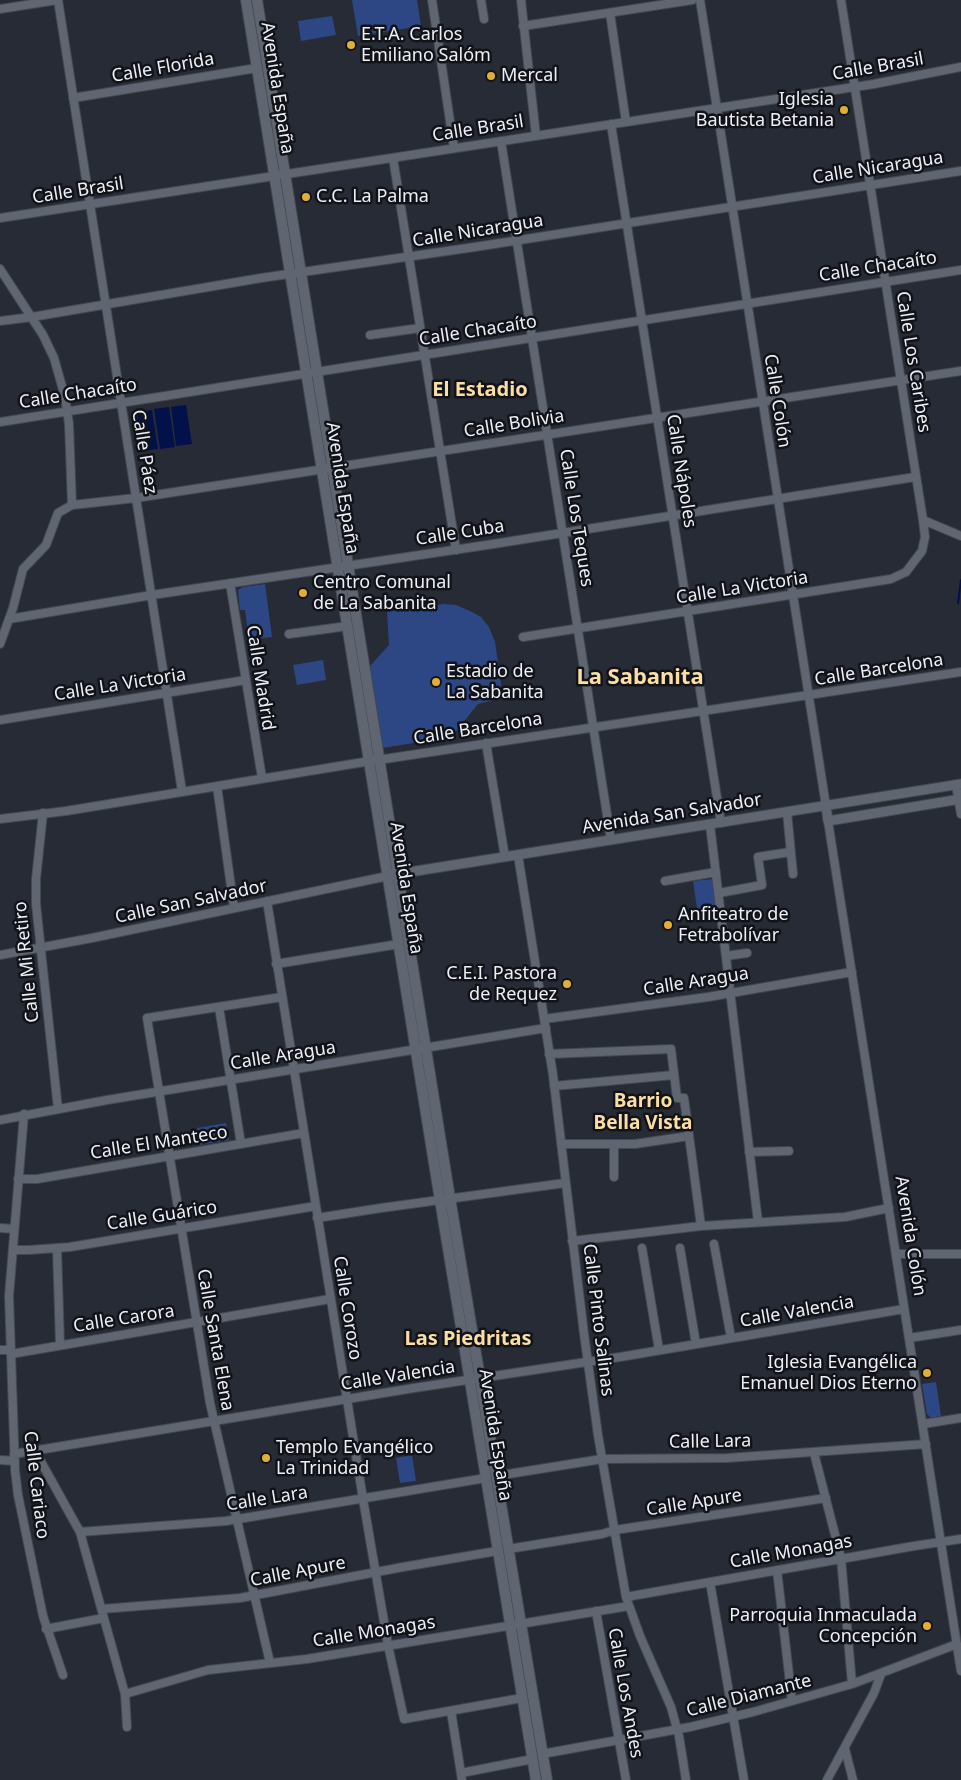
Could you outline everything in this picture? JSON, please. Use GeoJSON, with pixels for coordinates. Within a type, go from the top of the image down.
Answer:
{"type":"FeatureCollection","features":[{"type":"Feature","properties":{"kind":"main road","name":"Avenida España"},"geometry":{"type":"LineString","coordinates":[[246,0],[257,68],[280,174]]}},
{"type":"Feature","properties":{"kind":"main road","name":"Avenida España"},"geometry":{"type":"LineString","coordinates":[[257,0],[280,174],[474,1379],[515,1624],[547,1780]]}},
{"type":"Feature","properties":{"kind":"main road","name":"Avenida España"},"geometry":{"type":"LineString","coordinates":[[343,566],[348,626],[375,760]]}},
{"type":"Feature","properties":{"kind":"main road","name":"Avenida España"},"geometry":{"type":"LineString","coordinates":[[393,875],[399,944],[421,1048]]}},
{"type":"Feature","properties":{"kind":"main road","name":"Avenida España"},"geometry":{"type":"LineString","coordinates":[[515,1624],[522,1698],[536,1780]]}},
{"type":"Feature","properties":{"kind":"street"},"geometry":{"type":"LineString","coordinates":[[0,9],[58,0]]}},
{"type":"Feature","properties":{"kind":"street","name":"Calle Páez"},"geometry":{"type":"LineString","coordinates":[[58,0],[182,791]]}},
{"type":"Feature","properties":{"kind":"street"},"geometry":{"type":"LineString","coordinates":[[432,0],[454,148]]}},
{"type":"Feature","properties":{"kind":"street"},"geometry":{"type":"LineString","coordinates":[[481,0],[484,19]]}},
{"type":"Feature","properties":{"kind":"street"},"geometry":{"type":"LineString","coordinates":[[521,0],[536,136]]}},
{"type":"Feature","properties":{"kind":"street"},"geometry":{"type":"LineString","coordinates":[[523,26],[692,0]]}},
{"type":"Feature","properties":{"kind":"street","name":"Calle Colón"},"geometry":{"type":"LineString","coordinates":[[700,0],[826,806]]}},
{"type":"Feature","properties":{"kind":"street","name":"Calle Los Caribes"},"geometry":{"type":"LineString","coordinates":[[841,0],[856,86],[922,520]]}},
{"type":"Feature","properties":{"kind":"street"},"geometry":{"type":"LineString","coordinates":[[610,13],[626,122]]}},
{"type":"Feature","properties":{"kind":"street","name":"Calle Florida"},"geometry":{"type":"LineString","coordinates":[[73,98],[257,68]]}},
{"type":"Feature","properties":{"kind":"street","name":"Calle Brasil"},"geometry":{"type":"LineString","coordinates":[[0,218],[961,69]]}},
{"type":"Feature","properties":{"kind":"street","name":"Calle Nápoles"},"geometry":{"type":"LineString","coordinates":[[611,124],[721,823]]}},
{"type":"Feature","properties":{"kind":"street","name":"Calle Los Teques"},"geometry":{"type":"LineString","coordinates":[[502,141],[612,840]]}},
{"type":"Feature","properties":{"kind":"street"},"geometry":{"type":"LineString","coordinates":[[393,158],[456,550]]}},
{"type":"Feature","properties":{"kind":"street","name":"Calle Nicaragua"},"geometry":{"type":"LineString","coordinates":[[0,321],[296,273],[961,171]]}},
{"type":"Feature","properties":{"kind":"street"},"geometry":{"type":"LineString","coordinates":[[0,269],[44,335],[54,358],[67,410],[72,505],[58,513],[46,545],[23,569],[0,644]]}},
{"type":"Feature","properties":{"kind":"street","name":"Calle Chacaíto"},"geometry":{"type":"LineString","coordinates":[[0,422],[961,270]]}},
{"type":"Feature","properties":{"kind":"street"},"geometry":{"type":"LineString","coordinates":[[370,335],[420,328]]}},
{"type":"Feature","properties":{"kind":"street","name":"Calle Bolivia"},"geometry":{"type":"LineString","coordinates":[[72,505],[136,498],[961,370]]}},
{"type":"Feature","properties":{"kind":"street","name":"Calle Cuba"},"geometry":{"type":"LineString","coordinates":[[9,619],[152,595],[456,550],[915,477]]}},
{"type":"Feature","properties":{"kind":"street"},"geometry":{"type":"LineString","coordinates":[[922,520],[961,536]]}},
{"type":"Feature","properties":{"kind":"street","name":"Calle La Victoria"},"geometry":{"type":"LineString","coordinates":[[523,638],[891,579],[906,572],[917,559],[924,545],[922,520]]}},
{"type":"Feature","properties":{"kind":"street","name":"Calle Madrid"},"geometry":{"type":"LineString","coordinates":[[230,583],[262,778]]}},
{"type":"Feature","properties":{"kind":"street"},"geometry":{"type":"LineString","coordinates":[[289,634],[348,626]]}},
{"type":"Feature","properties":{"kind":"street","name":"Calle Barcelona"},"geometry":{"type":"LineString","coordinates":[[0,819],[486,743],[961,672]]}},
{"type":"Feature","properties":{"kind":"street","name":"Calle La Victoria"},"geometry":{"type":"LineString","coordinates":[[0,720],[246,680]]}},
{"type":"Feature","properties":{"kind":"street"},"geometry":{"type":"LineString","coordinates":[[486,743],[505,857]]}},
{"type":"Feature","properties":{"kind":"street"},"geometry":{"type":"LineString","coordinates":[[959,784],[961,814]]}},
{"type":"Feature","properties":{"kind":"street","name":"Avenida San Salvador"},"geometry":{"type":"LineString","coordinates":[[393,875],[959,784]]}},
{"type":"Feature","properties":{"kind":"street"},"geometry":{"type":"LineString","coordinates":[[217,786],[234,908]]}},
{"type":"Feature","properties":{"kind":"street"},"geometry":{"type":"LineString","coordinates":[[828,821],[960,800]]}},
{"type":"Feature","properties":{"kind":"street","name":"Avenida Colón"},"geometry":{"type":"LineString","coordinates":[[826,806],[961,1671]]}},
{"type":"Feature","properties":{"kind":"street"},"geometry":{"type":"LineString","coordinates":[[786,812],[793,874]]}},
{"type":"Feature","properties":{"kind":"street","name":"Calle Mi Retiro"},"geometry":{"type":"LineString","coordinates":[[43,813],[36,892],[40,948],[58,1108]]}},
{"type":"Feature","properties":{"kind":"street"},"geometry":{"type":"LineString","coordinates":[[710,825],[758,1222]]}},
{"type":"Feature","properties":{"kind":"street"},"geometry":{"type":"LineString","coordinates":[[719,893],[762,885],[758,857],[790,852]]}},
{"type":"Feature","properties":{"kind":"street","name":"Calle Pinto Salinas"},"geometry":{"type":"LineString","coordinates":[[518,855],[546,1028],[572,1241],[602,1459],[626,1596],[640,1636],[666,1693],[677,1729],[686,1780]]}},
{"type":"Feature","properties":{"kind":"street"},"geometry":{"type":"LineString","coordinates":[[665,881],[716,872]]}},
{"type":"Feature","properties":{"kind":"street","name":"Calle San Salvador"},"geometry":{"type":"LineString","coordinates":[[0,955],[393,875]]}},
{"type":"Feature","properties":{"kind":"street","name":"Calle Corozo"},"geometry":{"type":"LineString","coordinates":[[267,901],[363,1499],[388,1645],[404,1720],[451,1711]]}},
{"type":"Feature","properties":{"kind":"street"},"geometry":{"type":"LineString","coordinates":[[276,964],[399,944]]}},
{"type":"Feature","properties":{"kind":"street"},"geometry":{"type":"LineString","coordinates":[[726,956],[747,953]]}},
{"type":"Feature","properties":{"kind":"street","name":"Calle Aragua"},"geometry":{"type":"LineString","coordinates":[[544,1019],[730,993],[852,972]]}},
{"type":"Feature","properties":{"kind":"street"},"geometry":{"type":"LineString","coordinates":[[241,1144],[219,1007],[282,997]]}},
{"type":"Feature","properties":{"kind":"street","name":"Calle Santa Elena"},"geometry":{"type":"LineString","coordinates":[[219,1007],[147,1018],[180,1229],[214,1421],[270,1663]]}},
{"type":"Feature","properties":{"kind":"street","name":"Calle Aragua"},"geometry":{"type":"LineString","coordinates":[[0,1120],[24,1114],[230,1079],[546,1028]]}},
{"type":"Feature","properties":{"kind":"street"},"geometry":{"type":"LineString","coordinates":[[549,1054],[671,1049],[677,1098],[684,1098],[701,1226]]}},
{"type":"Feature","properties":{"kind":"street"},"geometry":{"type":"LineString","coordinates":[[554,1086],[674,1075]]}},
{"type":"Feature","properties":{"kind":"street","name":"Calle Cariaco"},"geometry":{"type":"LineString","coordinates":[[24,1114],[9,1296],[15,1458],[18,1495],[46,1629],[63,1675]]}},
{"type":"Feature","properties":{"kind":"street","name":"Calle El Manteco"},"geometry":{"type":"LineString","coordinates":[[18,1179],[37,1179],[304,1133]]}},
{"type":"Feature","properties":{"kind":"street"},"geometry":{"type":"LineString","coordinates":[[561,1144],[635,1144],[689,1136]]}},
{"type":"Feature","properties":{"kind":"street"},"geometry":{"type":"LineString","coordinates":[[614,1145],[614,1177]]}},
{"type":"Feature","properties":{"kind":"street"},"geometry":{"type":"LineString","coordinates":[[749,1152],[789,1151]]}},
{"type":"Feature","properties":{"kind":"street"},"geometry":{"type":"LineString","coordinates":[[317,1218],[566,1183]]}},
{"type":"Feature","properties":{"kind":"street","name":"Calle Guárico"},"geometry":{"type":"LineString","coordinates":[[12,1250],[57,1248],[316,1206]]}},
{"type":"Feature","properties":{"kind":"street"},"geometry":{"type":"LineString","coordinates":[[572,1241],[701,1226],[845,1217],[889,1208]]}},
{"type":"Feature","properties":{"kind":"street"},"geometry":{"type":"LineString","coordinates":[[0,1228],[14,1229]]}},
{"type":"Feature","properties":{"kind":"street"},"geometry":{"type":"LineString","coordinates":[[714,1244],[732,1338]]}},
{"type":"Feature","properties":{"kind":"street"},"geometry":{"type":"LineString","coordinates":[[57,1248],[60,1345]]}},
{"type":"Feature","properties":{"kind":"street"},"geometry":{"type":"LineString","coordinates":[[642,1248],[659,1350]]}},
{"type":"Feature","properties":{"kind":"street"},"geometry":{"type":"LineString","coordinates":[[680,1248],[696,1344]]}},
{"type":"Feature","properties":{"kind":"street"},"geometry":{"type":"LineString","coordinates":[[896,1254],[961,1254]]}},
{"type":"Feature","properties":{"kind":"street","name":"Calle Carora"},"geometry":{"type":"LineString","coordinates":[[0,1350],[11,1352],[60,1345],[330,1299]]}},
{"type":"Feature","properties":{"kind":"street","name":"Calle Valencia"},"geometry":{"type":"LineString","coordinates":[[0,1460],[15,1458],[35,1451],[214,1421],[588,1362],[904,1309]]}},
{"type":"Feature","properties":{"kind":"street"},"geometry":{"type":"LineString","coordinates":[[909,1338],[961,1330]]}},
{"type":"Feature","properties":{"kind":"street"},"geometry":{"type":"LineString","coordinates":[[922,1424],[961,1418]]}},
{"type":"Feature","properties":{"kind":"street","name":"Calle Lara"},"geometry":{"type":"LineString","coordinates":[[80,1532],[236,1519],[602,1459],[728,1458],[926,1444]]}},
{"type":"Feature","properties":{"kind":"street"},"geometry":{"type":"LineString","coordinates":[[35,1451],[80,1532],[126,1694],[127,1727]]}},
{"type":"Feature","properties":{"kind":"street"},"geometry":{"type":"LineString","coordinates":[[814,1452],[841,1558],[852,1684]]}},
{"type":"Feature","properties":{"kind":"street","name":"Calle Apure"},"geometry":{"type":"LineString","coordinates":[[102,1609],[255,1596],[377,1572],[602,1534],[615,1530],[826,1498]]}},
{"type":"Feature","properties":{"kind":"street","name":"Calle Monagas"},"geometry":{"type":"LineString","coordinates":[[626,1596],[961,1539]]}},
{"type":"Feature","properties":{"kind":"street"},"geometry":{"type":"LineString","coordinates":[[777,1570],[792,1701]]}},
{"type":"Feature","properties":{"kind":"street"},"geometry":{"type":"LineString","coordinates":[[710,1582],[744,1780]]}},
{"type":"Feature","properties":{"kind":"street","name":"Calle Monagas"},"geometry":{"type":"LineString","coordinates":[[126,1694],[208,1670],[270,1663],[629,1606]]}},
{"type":"Feature","properties":{"kind":"street"},"geometry":{"type":"LineString","coordinates":[[952,1611],[961,1610]]}},
{"type":"Feature","properties":{"kind":"street","name":"Calle Los Andes"},"geometry":{"type":"LineString","coordinates":[[596,1611],[626,1780]]}},
{"type":"Feature","properties":{"kind":"street"},"geometry":{"type":"LineString","coordinates":[[46,1629],[104,1618]]}},
{"type":"Feature","properties":{"kind":"street","name":"Calle Diamante"},"geometry":{"type":"LineString","coordinates":[[542,1754],[733,1717],[852,1684],[957,1644]]}},
{"type":"Feature","properties":{"kind":"street"},"geometry":{"type":"LineString","coordinates":[[827,1780],[874,1693],[881,1674]]}},
{"type":"Feature","properties":{"kind":"street"},"geometry":{"type":"LineString","coordinates":[[522,1698],[451,1711],[461,1777],[533,1759]]}},
{"type":"Feature","properties":{"kind":"street"},"geometry":{"type":"LineString","coordinates":[[844,1749],[853,1780]]}},
{"type":"Feature","properties":{"kind":"shaded area"},"geometry":{"type":"Polygon","coordinates":[[[352,0],[417,0],[421,26],[358,36],[352,0]]]}},
{"type":"Feature","properties":{"kind":"shaded area"},"geometry":{"type":"Polygon","coordinates":[[[332,16],[336,35],[301,41],[298,21],[332,16]]]}},
{"type":"Feature","properties":{"kind":"shaded area"},"geometry":{"type":"Polygon","coordinates":[[[186,405],[192,444],[176,446],[171,407],[186,405]]]}},
{"type":"Feature","properties":{"kind":"shaded area"},"geometry":{"type":"Polygon","coordinates":[[[169,407],[175,447],[160,449],[154,409],[169,407]]]}},
{"type":"Feature","properties":{"kind":"shaded area"},"geometry":{"type":"Polygon","coordinates":[[[152,410],[158,449],[143,451],[137,412],[152,410]]]}},
{"type":"Feature","properties":{"kind":"shaded area"},"geometry":{"type":"Polygon","coordinates":[[[265,584],[272,637],[249,640],[245,610],[240,610],[238,590],[243,587],[265,584]]]}},
{"type":"Feature","properties":{"kind":"shaded area","name":"Estadio de La Sabanita"},"geometry":{"type":"Polygon","coordinates":[[[443,604],[456,605],[472,612],[481,617],[489,627],[495,642],[503,698],[478,704],[450,739],[382,748],[370,666],[389,645],[387,612],[443,604]]]}},
{"type":"Feature","properties":{"kind":"shaded area"},"geometry":{"type":"Polygon","coordinates":[[[323,660],[326,680],[297,685],[293,665],[323,660]]]}},
{"type":"Feature","properties":{"kind":"shaded area"},"geometry":{"type":"Polygon","coordinates":[[[713,879],[718,912],[698,915],[693,881],[713,879]]]}},
{"type":"Feature","properties":{"kind":"shaded area"},"geometry":{"type":"Polygon","coordinates":[[[226,1123],[229,1140],[200,1145],[197,1128],[226,1123]]]}},
{"type":"Feature","properties":{"kind":"shaded area"},"geometry":{"type":"Polygon","coordinates":[[[936,1382],[941,1416],[931,1418],[927,1414],[922,1384],[936,1382]]]}},
{"type":"Feature","properties":{"kind":"shaded area"},"geometry":{"type":"Polygon","coordinates":[[[412,1455],[416,1481],[400,1483],[396,1458],[412,1455]]]}},
{"type":"Feature","properties":{"kind":"waterway"},"geometry":{"type":"LineString","coordinates":[[958,603],[961,580]]}},
{"type":"Feature","properties":{"kind":"place","name":"E.T.A. Carlos Emiliano Salóm"},"geometry":{"type":"Point","coordinates":[351,45]}},
{"type":"Feature","properties":{"kind":"place","name":"Mercal"},"geometry":{"type":"Point","coordinates":[491,76]}},
{"type":"Feature","properties":{"kind":"place","name":"Iglesia Bautista Betania"},"geometry":{"type":"Point","coordinates":[844,110]}},
{"type":"Feature","properties":{"kind":"place","name":"C.C. La Palma"},"geometry":{"type":"Point","coordinates":[306,197]}},
{"type":"Feature","properties":{"kind":"place","name":"Centro Comunal de La Sabanita"},"geometry":{"type":"Point","coordinates":[303,593]}},
{"type":"Feature","properties":{"kind":"place","name":"Estadio de La Sabanita"},"geometry":{"type":"Point","coordinates":[436,682]}},
{"type":"Feature","properties":{"kind":"place","name":"Anfiteatro de Fetrabolívar"},"geometry":{"type":"Point","coordinates":[668,925]}},
{"type":"Feature","properties":{"kind":"place","name":"C.E.I. Pastora de Requez"},"geometry":{"type":"Point","coordinates":[567,984]}},
{"type":"Feature","properties":{"kind":"place","name":"Iglesia Evangélica Emanuel Dios Eterno"},"geometry":{"type":"Point","coordinates":[927,1373]}},
{"type":"Feature","properties":{"kind":"place","name":"Templo Evangélico La Trinidad"},"geometry":{"type":"Point","coordinates":[266,1458]}},
{"type":"Feature","properties":{"kind":"place","name":"Parroquia Inmaculada Concepción"},"geometry":{"type":"Point","coordinates":[927,1626]}},
{"type":"Feature","properties":{"kind":"district","name":"El Estadio"},"geometry":{"type":"Point","coordinates":[480,390]}},
{"type":"Feature","properties":{"kind":"district","name":"La Sabanita"},"geometry":{"type":"Point","coordinates":[640,678]}},
{"type":"Feature","properties":{"kind":"district","name":"Barrio Bella Vista"},"geometry":{"type":"Point","coordinates":[643,1113]}},
{"type":"Feature","properties":{"kind":"district","name":"Las Piedritas"},"geometry":{"type":"Point","coordinates":[468,1339]}}]}
